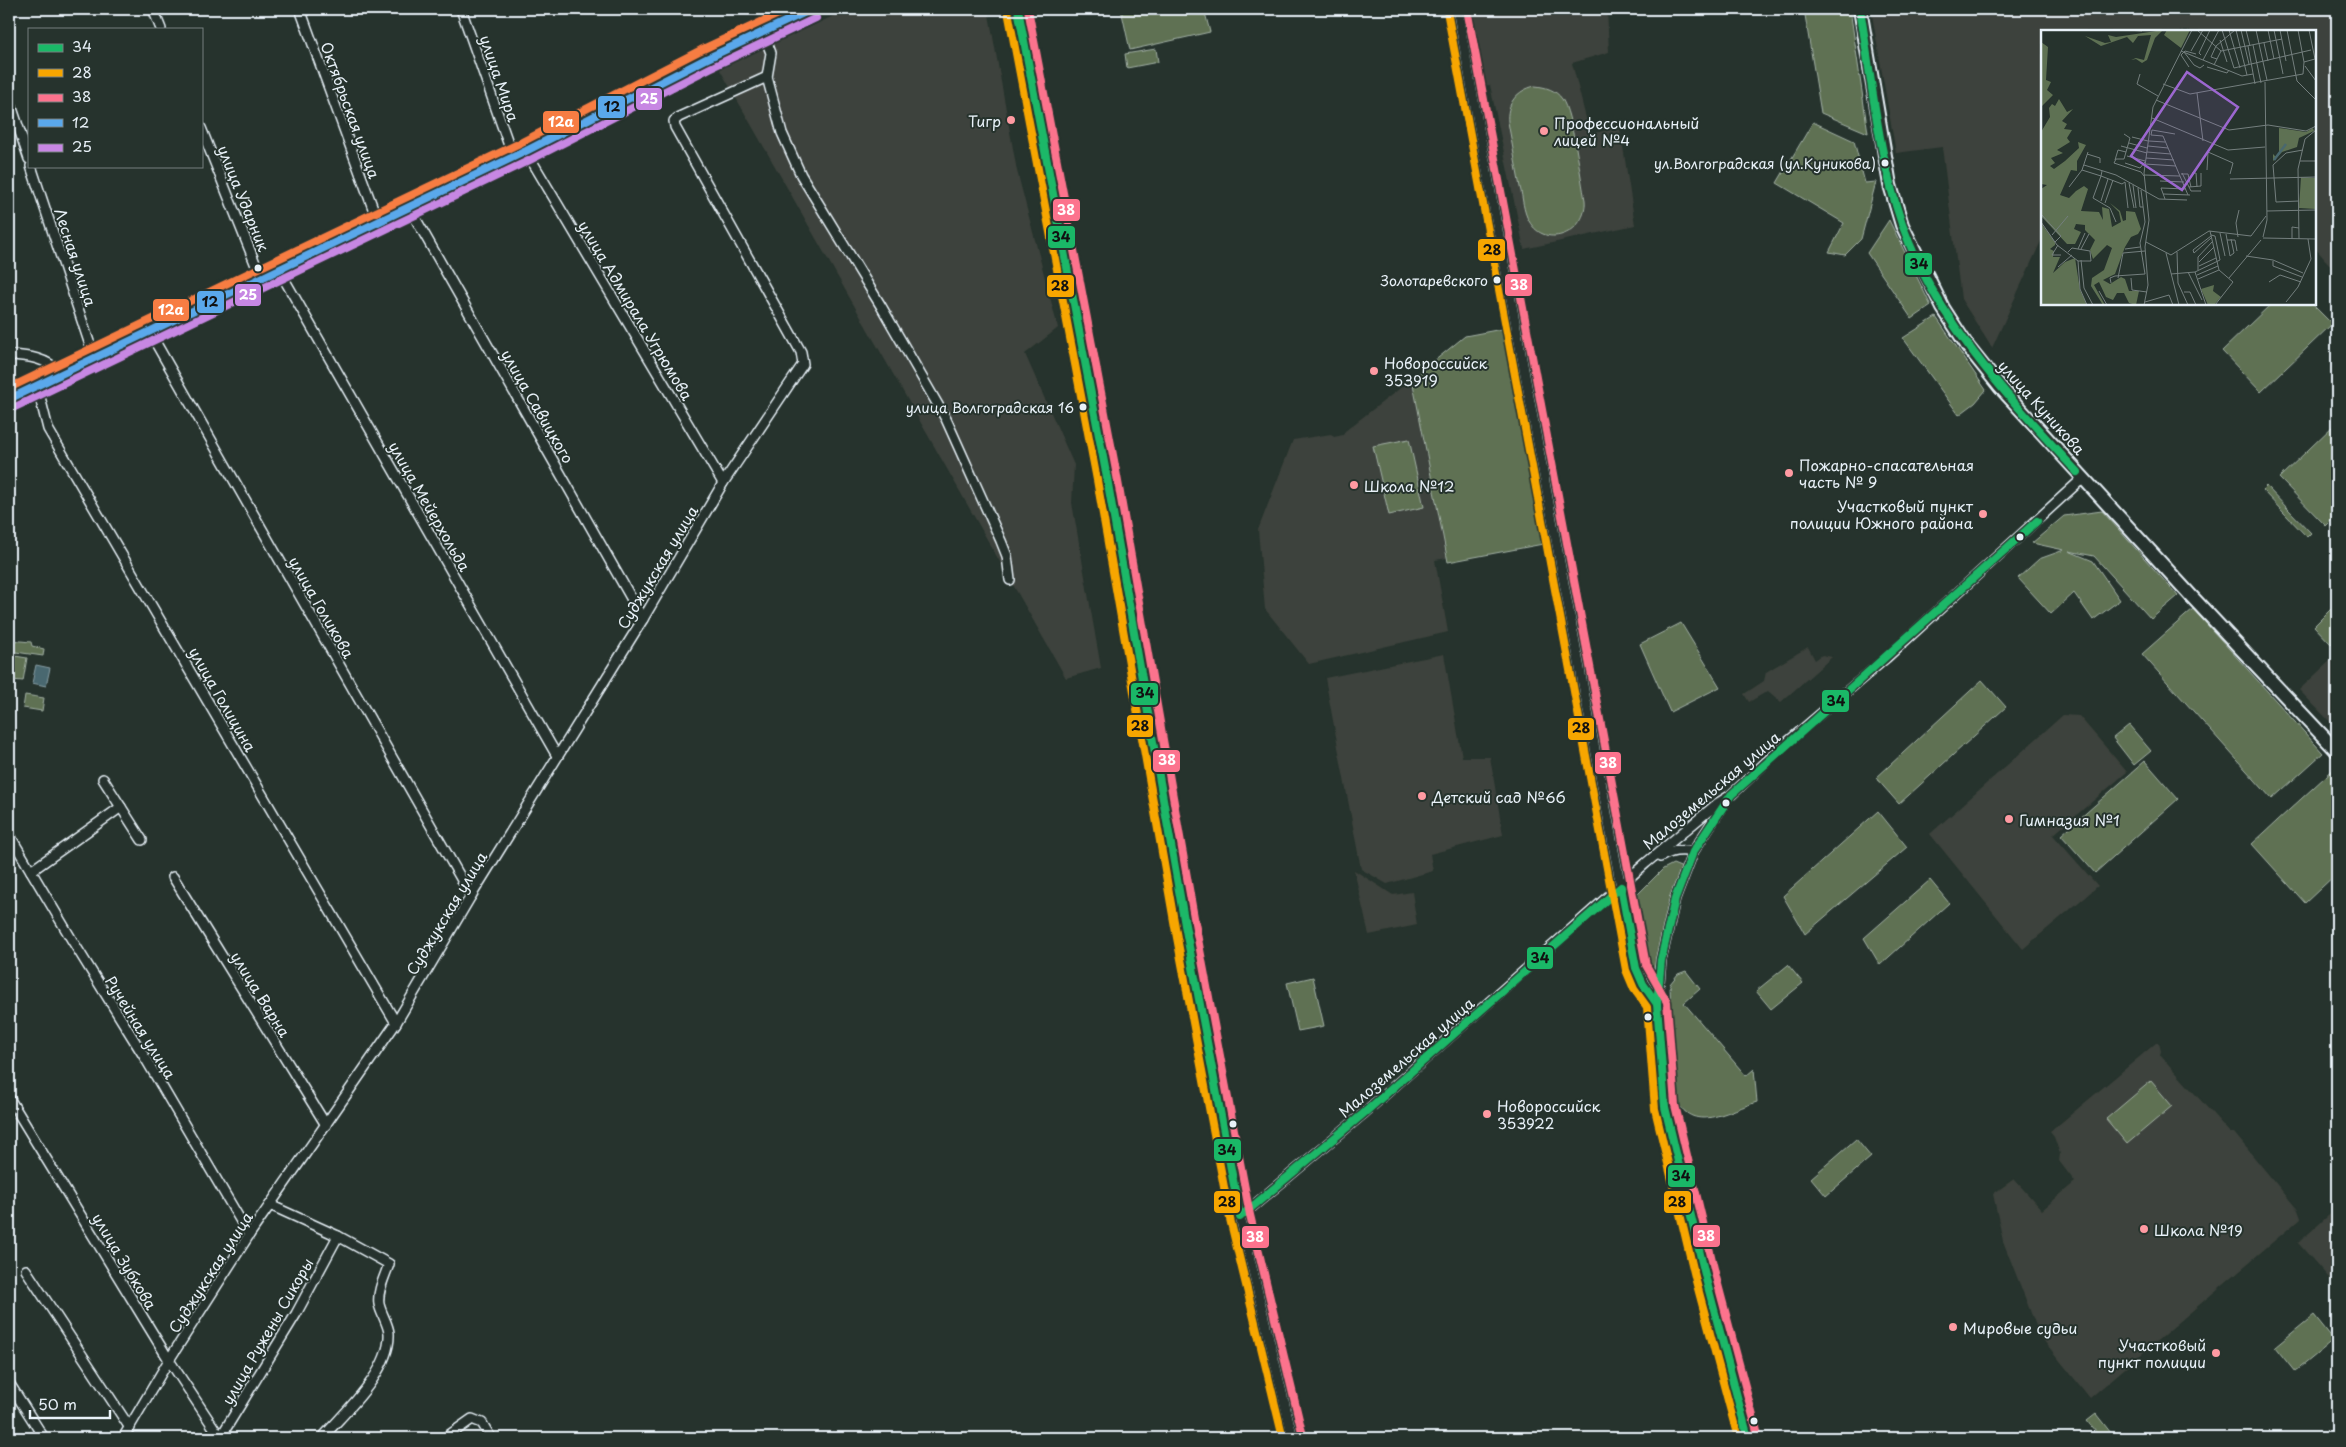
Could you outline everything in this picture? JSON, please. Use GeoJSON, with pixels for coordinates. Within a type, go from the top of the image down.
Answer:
{"type":"FeatureCollection","features":[{"type":"Feature","properties":{"kind":"street"},"geometry":{"type":"LineString","coordinates":[[154,9],[162,28]]}},
{"type":"Feature","properties":{"kind":"street","name":"Октябрьская улица"},"geometry":{"type":"LineString","coordinates":[[300,9],[378,222]]}},
{"type":"Feature","properties":{"kind":"street","name":"улица Мира"},"geometry":{"type":"LineString","coordinates":[[461,9],[513,157]]}},
{"type":"Feature","properties":{"kind":"street"},"geometry":{"type":"LineString","coordinates":[[9,399],[526,151],[812,9]]}},
{"type":"Feature","properties":{"kind":"street"},"geometry":{"type":"LineString","coordinates":[[1018,9],[1108,478],[1185,925],[1240,1217],[1293,1438]]}},
{"type":"Feature","properties":{"kind":"street"},"geometry":{"type":"LineString","coordinates":[[1457,9],[1532,404],[1566,603],[1636,968],[1643,984],[1657,1004]]}},
{"type":"Feature","properties":{"kind":"street","name":"улица Куникова"},"geometry":{"type":"LineString","coordinates":[[1860,9],[1890,185],[1902,225],[1921,267],[1943,308],[1968,347],[2000,387],[2337,752]]}},
{"type":"Feature","properties":{"kind":"street"},"geometry":{"type":"LineString","coordinates":[[763,32],[771,53],[767,77],[782,133],[802,174],[946,419],[1007,556],[1010,580]]}},
{"type":"Feature","properties":{"kind":"street","name":"Суджукская улица"},"geometry":{"type":"LineString","coordinates":[[123,1438],[169,1360],[249,1235],[396,1023],[471,896],[642,619],[723,483],[800,369],[803,358],[675,127],[674,121],[767,77]]}},
{"type":"Feature","properties":{"kind":"street"},"geometry":{"type":"LineString","coordinates":[[9,99],[28,156]]}},
{"type":"Feature","properties":{"kind":"street","name":"улица Ударник"},"geometry":{"type":"LineString","coordinates":[[202,130],[261,278]]}},
{"type":"Feature","properties":{"kind":"street","name":"улица Адмирала Угрюмова"},"geometry":{"type":"LineString","coordinates":[[526,151],[723,483]]}},
{"type":"Feature","properties":{"kind":"street","name":"Лесная улица"},"geometry":{"type":"LineString","coordinates":[[32,168],[94,357]]}},
{"type":"Feature","properties":{"kind":"street","name":"улица Савицкого"},"geometry":{"type":"LineString","coordinates":[[409,207],[642,619]]}},
{"type":"Feature","properties":{"kind":"street","name":"улица Мейерхольда"},"geometry":{"type":"LineString","coordinates":[[278,270],[557,756]]}},
{"type":"Feature","properties":{"kind":"street","name":"улица Голикова"},"geometry":{"type":"LineString","coordinates":[[149,331],[471,896]]}},
{"type":"Feature","properties":{"kind":"street"},"geometry":{"type":"LineString","coordinates":[[9,355],[42,359],[52,364],[62,373]]}},
{"type":"Feature","properties":{"kind":"street","name":"улица Голицина"},"geometry":{"type":"LineString","coordinates":[[37,385],[48,429],[396,1023]]}},
{"type":"Feature","properties":{"kind":"street","name":"Малоземельская улица"},"geometry":{"type":"LineString","coordinates":[[1240,1217],[1363,1114],[1646,863],[1718,803],[1731,795],[1790,740],[1894,651],[2083,478]]}},
{"type":"Feature","properties":{"kind":"street"},"geometry":{"type":"LineString","coordinates":[[103,779],[142,840]]}},
{"type":"Feature","properties":{"kind":"street"},"geometry":{"type":"LineString","coordinates":[[1731,795],[1693,852],[1675,899],[1661,960],[1657,1004],[1665,1107],[1706,1279],[1748,1438]]}},
{"type":"Feature","properties":{"kind":"street"},"geometry":{"type":"LineString","coordinates":[[31,870],[121,807]]}},
{"type":"Feature","properties":{"kind":"street","name":"Ручейная улица"},"geometry":{"type":"LineString","coordinates":[[9,834],[147,1061],[249,1235]]}},
{"type":"Feature","properties":{"kind":"street"},"geometry":{"type":"LineString","coordinates":[[1646,863],[1671,851],[1683,850],[1693,852]]}},
{"type":"Feature","properties":{"kind":"street","name":"улица Варна"},"geometry":{"type":"LineString","coordinates":[[173,877],[326,1125]]}},
{"type":"Feature","properties":{"kind":"street","name":"улица Зубкова"},"geometry":{"type":"LineString","coordinates":[[9,1098],[169,1360],[220,1438]]}},
{"type":"Feature","properties":{"kind":"street"},"geometry":{"type":"LineString","coordinates":[[270,1205],[338,1236],[389,1264],[378,1295],[379,1305],[389,1332],[388,1345],[373,1380],[322,1438]]}},
{"type":"Feature","properties":{"kind":"street","name":"улица Ружены Сикоры"},"geometry":{"type":"LineString","coordinates":[[220,1438],[296,1314],[338,1236]]}},
{"type":"Feature","properties":{"kind":"street"},"geometry":{"type":"LineString","coordinates":[[26,1270],[130,1428]]}},
{"type":"Feature","properties":{"kind":"street"},"geometry":{"type":"LineString","coordinates":[[9,1383],[44,1438]]}},
{"type":"Feature","properties":{"kind":"street"},"geometry":{"type":"LineString","coordinates":[[445,1438],[472,1419],[482,1423],[491,1438]]}},
{"type":"Feature","properties":{"kind":"shaded area"},"geometry":{"type":"Polygon","coordinates":[[[849,9],[988,9],[1017,171],[1058,328],[1025,354],[1074,465],[1072,503],[1101,668],[1066,678],[719,68],[849,9]]]}},
{"type":"Feature","properties":{"kind":"shaded area","name":"Профессиональный лицей №4"},"geometry":{"type":"Polygon","coordinates":[[[1468,9],[1607,9],[1609,52],[1572,63],[1590,134],[1620,127],[1635,225],[1524,249],[1490,85],[1481,86],[1468,9]]]}},
{"type":"Feature","properties":{"kind":"shaded area"},"geometry":{"type":"Polygon","coordinates":[[[1871,9],[2337,9],[2337,273],[2316,249],[2316,30],[2041,30],[2041,241],[1992,348],[1961,299],[1942,147],[1896,153],[1871,9]]]}},
{"type":"Feature","properties":{"kind":"shaded area","name":"Школа №12"},"geometry":{"type":"Polygon","coordinates":[[[1412,379],[1447,558],[1435,560],[1448,632],[1309,664],[1265,609],[1258,530],[1293,440],[1331,434],[1334,437],[1343,435],[1345,431],[1412,379]]]}},
{"type":"Feature","properties":{"kind":"shaded area"},"geometry":{"type":"Polygon","coordinates":[[[1808,647],[1815,660],[1822,655],[1832,657],[1781,702],[1768,691],[1749,702],[1744,694],[1764,681],[1766,672],[1808,647]]]}},
{"type":"Feature","properties":{"kind":"shaded area","name":"Детский сад №66"},"geometry":{"type":"Polygon","coordinates":[[[1444,654],[1462,757],[1490,757],[1503,835],[1430,854],[1433,871],[1387,884],[1361,869],[1325,678],[1444,654]]]}},
{"type":"Feature","properties":{"kind":"shaded area"},"geometry":{"type":"Polygon","coordinates":[[[2333,658],[2337,663],[2337,729],[2299,690],[2333,658]]]}},
{"type":"Feature","properties":{"kind":"shaded area","name":"Гимназия №1"},"geometry":{"type":"Polygon","coordinates":[[[2063,715],[2079,716],[2127,772],[2053,835],[2098,886],[2023,949],[1930,834],[2063,715]]]}},
{"type":"Feature","properties":{"kind":"shaded area"},"geometry":{"type":"Polygon","coordinates":[[[1354,870],[1393,895],[1412,892],[1417,925],[1369,935],[1354,870]]]}},
{"type":"Feature","properties":{"kind":"shaded area","name":"Школа №19"},"geometry":{"type":"Polygon","coordinates":[[[2156,1043],[2159,1043],[2160,1055],[2230,1133],[2234,1133],[2298,1210],[2301,1218],[2090,1398],[2040,1336],[2003,1241],[1993,1194],[2014,1179],[2042,1210],[2075,1182],[2059,1161],[2060,1154],[2054,1137],[2050,1132],[2156,1043]]]}},
{"type":"Feature","properties":{"kind":"shaded area"},"geometry":{"type":"Polygon","coordinates":[[[2337,1208],[2337,1287],[2298,1243],[2337,1208]]]}},
{"type":"Feature","properties":{"kind":"green space"},"geometry":{"type":"Polygon","coordinates":[[[1121,9],[1204,9],[1210,32],[1130,50],[1121,9]]]}},
{"type":"Feature","properties":{"kind":"green space"},"geometry":{"type":"Polygon","coordinates":[[[1804,9],[1850,9],[1868,133],[1821,113],[1804,9]]]}},
{"type":"Feature","properties":{"kind":"green space"},"geometry":{"type":"Polygon","coordinates":[[[1156,49],[1158,62],[1127,68],[1125,54],[1156,49]]]}},
{"type":"Feature","properties":{"kind":"green space"},"geometry":{"type":"Polygon","coordinates":[[[1535,86],[1554,91],[1560,96],[1566,106],[1573,132],[1585,200],[1584,211],[1580,221],[1565,234],[1555,236],[1545,235],[1536,230],[1527,217],[1508,122],[1509,109],[1514,99],[1518,94],[1535,86]]]}},
{"type":"Feature","properties":{"kind":"green space"},"geometry":{"type":"Polygon","coordinates":[[[1813,122],[1854,141],[1865,183],[1876,182],[1861,239],[1845,255],[1829,252],[1844,223],[1777,183],[1813,122]]]}},
{"type":"Feature","properties":{"kind":"green space"},"geometry":{"type":"Polygon","coordinates":[[[1889,220],[1931,306],[1912,319],[1867,253],[1889,220]]]}},
{"type":"Feature","properties":{"kind":"green space"},"geometry":{"type":"Polygon","coordinates":[[[2270,305],[2313,305],[2332,324],[2261,392],[2222,351],[2270,305]]]}},
{"type":"Feature","properties":{"kind":"green space"},"geometry":{"type":"Polygon","coordinates":[[[1936,317],[1986,390],[1975,403],[1959,415],[1903,338],[1936,317]]]}},
{"type":"Feature","properties":{"kind":"green space"},"geometry":{"type":"Polygon","coordinates":[[[1502,329],[1543,544],[1448,562],[1412,379],[1465,336],[1502,329]]]}},
{"type":"Feature","properties":{"kind":"green space"},"geometry":{"type":"Polygon","coordinates":[[[2337,422],[2337,515],[2326,526],[2279,478],[2337,422]]]}},
{"type":"Feature","properties":{"kind":"green space"},"geometry":{"type":"Polygon","coordinates":[[[1409,439],[1424,507],[1389,515],[1373,446],[1409,439]]]}},
{"type":"Feature","properties":{"kind":"green space"},"geometry":{"type":"Polygon","coordinates":[[[2266,486],[2311,533],[2307,537],[2262,490],[2266,486]]]}},
{"type":"Feature","properties":{"kind":"green space"},"geometry":{"type":"Polygon","coordinates":[[[2102,511],[2178,596],[2151,619],[2094,556],[2069,551],[2093,561],[2120,600],[2093,620],[2074,593],[2051,614],[2018,578],[2039,559],[2064,550],[2032,543],[2064,516],[2102,511]]]}},
{"type":"Feature","properties":{"kind":"green space"},"geometry":{"type":"Polygon","coordinates":[[[2337,603],[2337,638],[2331,644],[2314,626],[2337,603]]]}},
{"type":"Feature","properties":{"kind":"green space"},"geometry":{"type":"Polygon","coordinates":[[[2193,609],[2323,753],[2272,799],[2142,654],[2193,609]]]}},
{"type":"Feature","properties":{"kind":"green space"},"geometry":{"type":"Polygon","coordinates":[[[1681,623],[1720,687],[1670,712],[1640,644],[1681,623]]]}},
{"type":"Feature","properties":{"kind":"green space"},"geometry":{"type":"Polygon","coordinates":[[[10,640],[31,642],[32,646],[44,649],[43,656],[9,651],[10,640]]]}},
{"type":"Feature","properties":{"kind":"green space"},"geometry":{"type":"Polygon","coordinates":[[[15,656],[27,658],[23,681],[12,680],[15,656]]]}},
{"type":"Feature","properties":{"kind":"green space"},"geometry":{"type":"Polygon","coordinates":[[[1982,680],[2006,707],[1899,804],[1876,778],[1982,680]]]}},
{"type":"Feature","properties":{"kind":"green space"},"geometry":{"type":"Polygon","coordinates":[[[25,695],[44,698],[42,711],[23,708],[25,695]]]}},
{"type":"Feature","properties":{"kind":"green space"},"geometry":{"type":"Polygon","coordinates":[[[2129,725],[2151,751],[2134,765],[2113,738],[2129,725]]]}},
{"type":"Feature","properties":{"kind":"green space"},"geometry":{"type":"Polygon","coordinates":[[[2145,761],[2178,799],[2095,873],[2061,835],[2145,761]]]}},
{"type":"Feature","properties":{"kind":"green space"},"geometry":{"type":"Polygon","coordinates":[[[2337,766],[2337,873],[2305,903],[2252,844],[2337,766]]]}},
{"type":"Feature","properties":{"kind":"green space"},"geometry":{"type":"Polygon","coordinates":[[[1878,811],[1907,847],[1805,934],[1783,896],[1878,811]]]}},
{"type":"Feature","properties":{"kind":"green space"},"geometry":{"type":"Polygon","coordinates":[[[1673,864],[1683,868],[1668,908],[1655,967],[1646,968],[1630,902],[1663,869],[1673,864]]]}},
{"type":"Feature","properties":{"kind":"green space"},"geometry":{"type":"Polygon","coordinates":[[[1930,880],[1949,903],[1880,965],[1864,938],[1930,880]]]}},
{"type":"Feature","properties":{"kind":"green space"},"geometry":{"type":"Polygon","coordinates":[[[1788,965],[1803,983],[1771,1009],[1756,991],[1788,965]]]}},
{"type":"Feature","properties":{"kind":"green space"},"geometry":{"type":"Polygon","coordinates":[[[1686,971],[1700,989],[1684,1003],[1746,1076],[1754,1069],[1757,1102],[1709,1118],[1698,1118],[1688,1114],[1680,1106],[1673,1092],[1670,984],[1678,974],[1686,971]]]}},
{"type":"Feature","properties":{"kind":"green space"},"geometry":{"type":"Polygon","coordinates":[[[1313,977],[1324,1026],[1298,1031],[1287,983],[1313,977]]]}},
{"type":"Feature","properties":{"kind":"green space"},"geometry":{"type":"Polygon","coordinates":[[[2151,1081],[2172,1106],[2127,1144],[2106,1119],[2151,1081]]]}},
{"type":"Feature","properties":{"kind":"green space"},"geometry":{"type":"Polygon","coordinates":[[[1856,1139],[1871,1157],[1826,1196],[1811,1178],[1856,1139]]]}},
{"type":"Feature","properties":{"kind":"green space"},"geometry":{"type":"Polygon","coordinates":[[[2314,1315],[2334,1340],[2295,1372],[2275,1347],[2314,1315]]]}},
{"type":"Feature","properties":{"kind":"green space"},"geometry":{"type":"Polygon","coordinates":[[[2096,1414],[2115,1438],[2101,1438],[2087,1421],[2096,1414]]]}},
{"type":"Feature","properties":{"kind":"water"},"geometry":{"type":"Polygon","coordinates":[[[36,665],[50,668],[46,686],[32,683],[36,665]]]}},
{"type":"Feature","properties":{"kind":"transit line","name":"12а"},"geometry":{"type":"LineString","coordinates":[[9,388],[522,142],[701,50],[789,9]]}},
{"type":"Feature","properties":{"kind":"transit line","name":"12"},"geometry":{"type":"LineString","coordinates":[[9,399],[526,151],[706,59],[812,9]]}},
{"type":"Feature","properties":{"kind":"transit line","name":"34"},"geometry":{"type":"LineString","coordinates":[[1018,9],[1107,478],[1185,925],[1240,1217],[1363,1114],[1621,887],[1636,968],[1643,984],[1657,1004]]}},
{"type":"Feature","properties":{"kind":"transit line","name":"38"},"geometry":{"type":"LineString","coordinates":[[1028,9],[1117,476],[1195,923],[1250,1215],[1303,1436]]}},
{"type":"Feature","properties":{"kind":"transit line","name":"38"},"geometry":{"type":"LineString","coordinates":[[1467,9],[1646,965],[1667,1002],[1675,1105],[1716,1277],[1758,1435]]}},
{"type":"Feature","properties":{"kind":"transit line","name":"34"},"geometry":{"type":"LineString","coordinates":[[1860,9],[1881,145],[1894,198],[1916,259],[1954,326],[1977,357],[2026,416],[2077,472]]}},
{"type":"Feature","properties":{"kind":"transit line","name":"28"},"geometry":{"type":"LineString","coordinates":[[1008,11],[1097,480],[1175,927],[1230,1219],[1283,1438]]}},
{"type":"Feature","properties":{"kind":"transit line","name":"28"},"geometry":{"type":"LineString","coordinates":[[1447,11],[1626,970],[1634,989],[1647,1007],[1655,1109],[1696,1281],[1738,1438]]}},
{"type":"Feature","properties":{"kind":"transit line","name":"25"},"geometry":{"type":"LineString","coordinates":[[13,408],[530,160],[710,68],[816,18]]}},
{"type":"Feature","properties":{"kind":"transit line","name":"34"},"geometry":{"type":"LineString","coordinates":[[1748,1438],[1706,1279],[1665,1107],[1657,1004],[1661,960],[1675,899],[1693,852],[1731,795],[2037,521]]}},
{"type":"Feature","properties":{"kind":"place","name":"Тигр"},"geometry":{"type":"Point","coordinates":[1011,120]}},
{"type":"Feature","properties":{"kind":"place","name":"Профессиональный лицей №4"},"geometry":{"type":"Point","coordinates":[1544,131]}},
{"type":"Feature","properties":{"kind":"place","name":"ул.Волгоградская (ул.Куникова)"},"geometry":{"type":"Point","coordinates":[1885,163]}},
{"type":"Feature","properties":{"kind":"place","name":"Золотаревского"},"geometry":{"type":"Point","coordinates":[1497,280]}},
{"type":"Feature","properties":{"kind":"place","name":"Новороссийск 353919"},"geometry":{"type":"Point","coordinates":[1374,371]}},
{"type":"Feature","properties":{"kind":"place","name":"улица Волгоградская 16"},"geometry":{"type":"Point","coordinates":[1083,407]}},
{"type":"Feature","properties":{"kind":"place","name":"Пожарно-спасательная часть № 9"},"geometry":{"type":"Point","coordinates":[1789,473]}},
{"type":"Feature","properties":{"kind":"place","name":"Школа №12"},"geometry":{"type":"Point","coordinates":[1354,485]}},
{"type":"Feature","properties":{"kind":"place","name":"Участковый пункт полиции Южного района"},"geometry":{"type":"Point","coordinates":[1983,514]}},
{"type":"Feature","properties":{"kind":"place","name":"Детский сад №66"},"geometry":{"type":"Point","coordinates":[1422,796]}},
{"type":"Feature","properties":{"kind":"place","name":"Гимназия №1"},"geometry":{"type":"Point","coordinates":[2009,819]}},
{"type":"Feature","properties":{"kind":"place","name":"Новороссийск 353922"},"geometry":{"type":"Point","coordinates":[1487,1114]}},
{"type":"Feature","properties":{"kind":"place","name":"Школа №19"},"geometry":{"type":"Point","coordinates":[2144,1229]}},
{"type":"Feature","properties":{"kind":"place","name":"Мировые судьи"},"geometry":{"type":"Point","coordinates":[1953,1327]}},
{"type":"Feature","properties":{"kind":"place","name":"Участковый пункт полиции"},"geometry":{"type":"Point","coordinates":[2216,1353]}}]}
